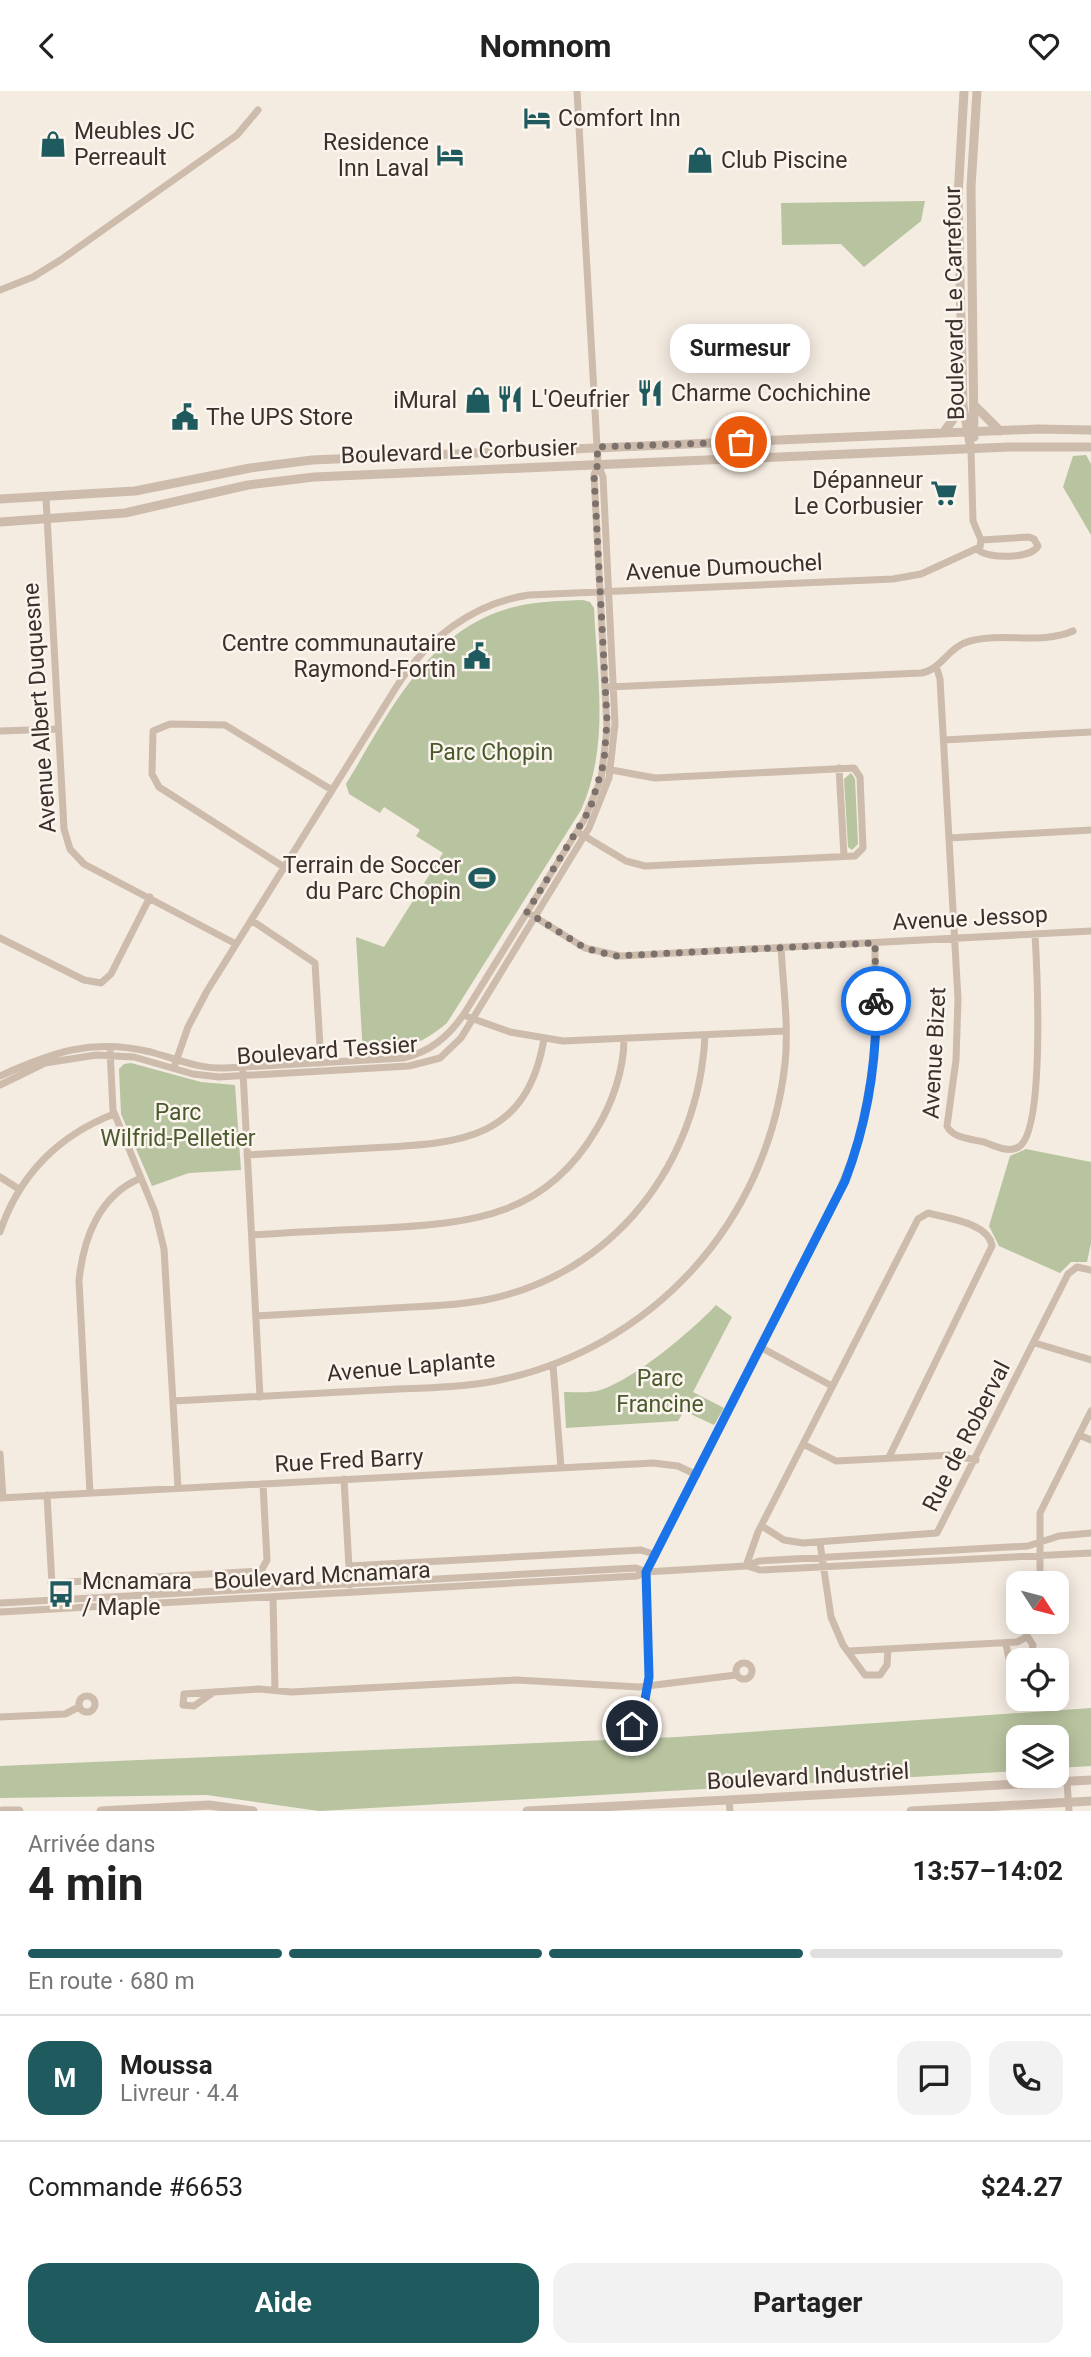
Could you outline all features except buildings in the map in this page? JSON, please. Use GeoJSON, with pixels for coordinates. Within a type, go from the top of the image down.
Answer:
{"type":"FeatureCollection","features":[{"type":"Feature","properties":{"kind":"street","name":"Boulevard Tessier"},"geometry":{"type":"LineString","coordinates":[[243,1072],[410,1056],[442,1040],[464,1014],[600,807],[607,769],[609,591],[603,477],[598,464],[577,91]]}},
{"type":"Feature","properties":{"kind":"street","name":"Boulevard Le Carrefour"},"geometry":{"type":"LineString","coordinates":[[964,91],[958,187],[963,406],[972,432]]}},
{"type":"Feature","properties":{"kind":"street","name":"Boulevard Le Carrefour"},"geometry":{"type":"LineString","coordinates":[[971,449],[976,407],[971,187],[977,91]]}},
{"type":"Feature","properties":{"kind":"street"},"geometry":{"type":"LineString","coordinates":[[0,290],[29,279],[62,259],[237,135],[258,110]]}},
{"type":"Feature","properties":{"kind":"street"},"geometry":{"type":"LineString","coordinates":[[943,433],[963,406]]}},
{"type":"Feature","properties":{"kind":"street"},"geometry":{"type":"LineString","coordinates":[[976,407],[1000,431]]}},
{"type":"Feature","properties":{"kind":"street","name":"Boulevard Le Corbusier"},"geometry":{"type":"LineString","coordinates":[[0,499],[46,498],[146,489],[293,462],[943,433],[1091,430]]}},
{"type":"Feature","properties":{"kind":"street","name":"Boulevard Le Corbusier"},"geometry":{"type":"LineString","coordinates":[[0,522],[134,512],[248,485],[314,477],[971,449],[1091,447]]}},
{"type":"Feature","properties":{"kind":"street"},"geometry":{"type":"LineString","coordinates":[[971,449],[973,518],[981,540],[978,550],[988,556],[1029,554],[1038,546],[1034,539],[1029,537],[981,540]]}},
{"type":"Feature","properties":{"kind":"street","name":"Boulevard Tessier"},"geometry":{"type":"LineString","coordinates":[[598,464],[594,475],[600,592],[609,687]]}},
{"type":"Feature","properties":{"kind":"street","name":"Avenue Albert Duquesne"},"geometry":{"type":"LineString","coordinates":[[46,498],[64,834],[70,849],[84,864],[236,944]]}},
{"type":"Feature","properties":{"kind":"street","name":"Avenue Dumouchel"},"geometry":{"type":"LineString","coordinates":[[175,1063],[198,1006],[404,674],[422,652],[450,628],[480,610],[515,597],[901,578],[921,574],[978,550]]}},
{"type":"Feature","properties":{"kind":"street"},"geometry":{"type":"LineString","coordinates":[[609,687],[921,673],[936,666],[968,641],[1058,636],[1073,631]]}},
{"type":"Feature","properties":{"kind":"street"},"geometry":{"type":"LineString","coordinates":[[936,666],[940,678],[955,939]]}},
{"type":"Feature","properties":{"kind":"street"},"geometry":{"type":"LineString","coordinates":[[284,867],[159,787],[152,773],[153,732],[158,726],[170,724],[225,725],[332,790]]}},
{"type":"Feature","properties":{"kind":"street"},"geometry":{"type":"LineString","coordinates":[[0,731],[58,729]]}},
{"type":"Feature","properties":{"kind":"street"},"geometry":{"type":"LineString","coordinates":[[944,740],[1091,732]]}},
{"type":"Feature","properties":{"kind":"street"},"geometry":{"type":"LineString","coordinates":[[839,768],[844,856]]}},
{"type":"Feature","properties":{"kind":"street"},"geometry":{"type":"LineString","coordinates":[[581,834],[626,861],[645,866],[844,856],[856,855],[863,848],[860,777],[854,768],[661,778],[607,769]]}},
{"type":"Feature","properties":{"kind":"street"},"geometry":{"type":"LineString","coordinates":[[949,838],[1091,830]]}},
{"type":"Feature","properties":{"kind":"street"},"geometry":{"type":"LineString","coordinates":[[0,938],[83,980],[101,983],[111,974],[150,897]]}},
{"type":"Feature","properties":{"kind":"street","name":"Boulevard Tessier"},"geometry":{"type":"LineString","coordinates":[[0,1076],[56,1052],[110,1051],[243,1072],[426,1063],[452,1049],[530,914]]}},
{"type":"Feature","properties":{"kind":"street","name":"Avenue Jessop"},"geometry":{"type":"LineString","coordinates":[[530,914],[585,948],[614,956],[1091,931]]}},
{"type":"Feature","properties":{"kind":"street"},"geometry":{"type":"LineString","coordinates":[[251,920],[315,963],[321,1063]]}},
{"type":"Feature","properties":{"kind":"street","name":"Avenue Bizet"},"geometry":{"type":"LineString","coordinates":[[955,939],[958,1028],[947,1126],[953,1134],[1011,1149],[1021,1145],[1025,1138],[1035,1080],[1039,1014],[1035,934]]}},
{"type":"Feature","properties":{"kind":"street"},"geometry":{"type":"LineString","coordinates":[[632,1726],[644,1705],[649,1685],[646,1572],[841,1188],[861,1133],[875,1052],[875,943]]}},
{"type":"Feature","properties":{"kind":"street","name":"Avenue Laplante"},"geometry":{"type":"LineString","coordinates":[[173,1401],[469,1385],[553,1365],[608,1339],[645,1315],[693,1271],[729,1226],[749,1191],[771,1136],[783,1072],[786,1031],[782,947]]}},
{"type":"Feature","properties":{"kind":"street"},"geometry":{"type":"LineString","coordinates":[[464,1014],[503,1030],[544,1039],[624,1039],[786,1031]]}},
{"type":"Feature","properties":{"kind":"street"},"geometry":{"type":"LineString","coordinates":[[256,1316],[474,1302],[526,1289],[583,1260],[631,1219],[668,1169],[693,1111],[705,1035]]}},
{"type":"Feature","properties":{"kind":"street"},"geometry":{"type":"LineString","coordinates":[[247,1155],[443,1144],[471,1137],[501,1120],[520,1100],[534,1076],[544,1039]]}},
{"type":"Feature","properties":{"kind":"street"},"geometry":{"type":"LineString","coordinates":[[252,1235],[447,1225],[483,1218],[516,1205],[554,1180],[590,1141],[614,1092],[624,1039]]}},
{"type":"Feature","properties":{"kind":"street","name":"Boulevard Tessier"},"geometry":{"type":"LineString","coordinates":[[0,1085],[53,1061],[110,1051]]}},
{"type":"Feature","properties":{"kind":"street"},"geometry":{"type":"LineString","coordinates":[[110,1051],[114,1114],[158,1220],[164,1249],[178,1489]]}},
{"type":"Feature","properties":{"kind":"street"},"geometry":{"type":"LineString","coordinates":[[243,1072],[260,1397]]}},
{"type":"Feature","properties":{"kind":"street"},"geometry":{"type":"LineString","coordinates":[[0,1232],[19,1189],[55,1148],[114,1114]]}},
{"type":"Feature","properties":{"kind":"street"},"geometry":{"type":"LineString","coordinates":[[0,1177],[19,1189]]}},
{"type":"Feature","properties":{"kind":"street"},"geometry":{"type":"LineString","coordinates":[[90,1493],[80,1266],[88,1237],[101,1212],[118,1191],[141,1178]]}},
{"type":"Feature","properties":{"kind":"street"},"geometry":{"type":"LineString","coordinates":[[746,1566],[747,1555],[832,1386],[921,1215],[928,1213],[979,1229],[990,1237],[992,1246],[889,1457]]}},
{"type":"Feature","properties":{"kind":"street","name":"Rue de Roberval"},"geometry":{"type":"LineString","coordinates":[[762,1526],[788,1541],[820,1543],[936,1535],[1072,1269],[1091,1270]]}},
{"type":"Feature","properties":{"kind":"street"},"geometry":{"type":"LineString","coordinates":[[1035,1343],[1091,1360]]}},
{"type":"Feature","properties":{"kind":"street"},"geometry":{"type":"LineString","coordinates":[[762,1348],[832,1386]]}},
{"type":"Feature","properties":{"kind":"street"},"geometry":{"type":"LineString","coordinates":[[553,1365],[561,1468]]}},
{"type":"Feature","properties":{"kind":"street"},"geometry":{"type":"LineString","coordinates":[[1040,1571],[1040,1513],[1091,1411]]}},
{"type":"Feature","properties":{"kind":"street"},"geometry":{"type":"LineString","coordinates":[[1079,1435],[1091,1440]]}},
{"type":"Feature","properties":{"kind":"street"},"geometry":{"type":"LineString","coordinates":[[803,1444],[833,1460],[956,1455],[976,1460]]}},
{"type":"Feature","properties":{"kind":"street"},"geometry":{"type":"LineString","coordinates":[[0,1454],[1,1498]]}},
{"type":"Feature","properties":{"kind":"street","name":"Rue Fred Barry"},"geometry":{"type":"LineString","coordinates":[[1,1498],[660,1463],[678,1466],[697,1475]]}},
{"type":"Feature","properties":{"kind":"street"},"geometry":{"type":"LineString","coordinates":[[344,1479],[351,1593]]}},
{"type":"Feature","properties":{"kind":"street"},"geometry":{"type":"LineString","coordinates":[[51,1583],[256,1572],[264,1568],[267,1560],[263,1484]]}},
{"type":"Feature","properties":{"kind":"street"},"geometry":{"type":"LineString","coordinates":[[47,1495],[53,1604]]}},
{"type":"Feature","properties":{"kind":"street","name":"Boulevard Mcnamara"},"geometry":{"type":"LineString","coordinates":[[0,1603],[53,1604],[273,1597],[637,1576],[646,1572],[746,1566],[759,1561],[1028,1546],[1059,1536],[1091,1533]]}},
{"type":"Feature","properties":{"kind":"street"},"geometry":{"type":"LineString","coordinates":[[820,1543],[831,1617],[843,1645],[859,1670],[872,1676],[885,1670],[888,1649]]}},
{"type":"Feature","properties":{"kind":"street"},"geometry":{"type":"LineString","coordinates":[[349,1566],[642,1551],[656,1555]]}},
{"type":"Feature","properties":{"kind":"street","name":"Boulevard Mcnamara"},"geometry":{"type":"LineString","coordinates":[[746,1566],[760,1570],[1091,1553]]}},
{"type":"Feature","properties":{"kind":"street","name":"Boulevard Mcnamara"},"geometry":{"type":"LineString","coordinates":[[0,1612],[53,1604],[350,1584],[636,1567],[646,1572]]}},
{"type":"Feature","properties":{"kind":"street"},"geometry":{"type":"LineString","coordinates":[[273,1597],[275,1690]]}},
{"type":"Feature","properties":{"kind":"street"},"geometry":{"type":"LineString","coordinates":[[849,1651],[1006,1643],[1021,1641],[1027,1636],[1033,1648]]}},
{"type":"Feature","properties":{"kind":"street"},"geometry":{"type":"LineString","coordinates":[[1006,1643],[1007,1648]]}},
{"type":"Feature","properties":{"kind":"street"},"geometry":{"type":"LineString","coordinates":[[214,1692],[291,1692],[517,1680],[638,1687],[736,1675]]}},
{"type":"Feature","properties":{"kind":"street"},"geometry":{"type":"LineString","coordinates":[[0,1717],[65,1714],[79,1707]]}},
{"type":"Feature","properties":{"kind":"street","name":"Boulevard Industriel"},"geometry":{"type":"LineString","coordinates":[[1069,1782],[1091,1780]]}},
{"type":"Feature","properties":{"kind":"street","name":"Boulevard Industriel"},"geometry":{"type":"LineString","coordinates":[[527,1811],[1006,1785]]}},
{"type":"Feature","properties":{"kind":"street"},"geometry":{"type":"LineString","coordinates":[[1068,1788],[1069,1807]]}},
{"type":"Feature","properties":{"kind":"street"},"geometry":{"type":"LineString","coordinates":[[729,1800],[730,1811]]}},
{"type":"Feature","properties":{"kind":"street","name":"Boulevard Industriel"},"geometry":{"type":"LineString","coordinates":[[911,1811],[1069,1807],[1091,1801]]}},
{"type":"Feature","properties":{"kind":"street"},"geometry":{"type":"LineString","coordinates":[[101,1811],[209,1805],[253,1811]]}},
{"type":"Feature","properties":{"kind":"street"},"geometry":{"type":"LineString","coordinates":[[2,1811],[19,1811]]}},
{"type":"Feature","properties":{"kind":"green space"},"geometry":{"type":"Polygon","coordinates":[[[925,201],[921,221],[864,267],[841,244],[782,245],[781,203],[925,201]]]}},
{"type":"Feature","properties":{"kind":"green space"},"geometry":{"type":"Polygon","coordinates":[[[1086,455],[1091,464],[1091,535],[1063,487],[1073,456],[1086,455]]]}},
{"type":"Feature","properties":{"kind":"green space","name":"Parc Chopin"},"geometry":{"type":"Polygon","coordinates":[[[540,602],[590,602],[594,608],[600,710],[596,761],[581,810],[447,1023],[408,1046],[387,1052],[363,1054],[356,937],[384,947],[443,853],[416,836],[420,830],[384,807],[380,813],[349,794],[346,784],[414,677],[434,654],[457,634],[484,618],[514,607],[540,602]]]}},
{"type":"Feature","properties":{"kind":"green space"},"geometry":{"type":"Polygon","coordinates":[[[851,773],[855,779],[858,844],[852,850],[848,847],[844,779],[851,773]]]}},
{"type":"Feature","properties":{"kind":"green space","name":"Parc Wilfrid-Pelletier"},"geometry":{"type":"Polygon","coordinates":[[[131,1063],[201,1082],[235,1085],[241,1170],[189,1173],[152,1186],[121,1114],[119,1069],[124,1064],[131,1063]]]}},
{"type":"Feature","properties":{"kind":"green space"},"geometry":{"type":"Polygon","coordinates":[[[1026,1149],[1091,1162],[1091,1243],[1087,1262],[1071,1262],[1060,1273],[999,1246],[989,1226],[1010,1156],[1026,1149]]]}},
{"type":"Feature","properties":{"kind":"green space","name":"Parc Francine"},"geometry":{"type":"Polygon","coordinates":[[[716,1305],[732,1317],[693,1392],[724,1408],[714,1425],[684,1411],[678,1421],[566,1428],[564,1392],[597,1391],[626,1378],[677,1342],[716,1305]]]}},
{"type":"Feature","properties":{"kind":"green space"},"geometry":{"type":"Polygon","coordinates":[[[1091,1708],[1091,1766],[1069,1767],[1069,1725],[1006,1725],[1006,1772],[319,1811],[207,1795],[0,1798],[0,1766],[677,1737],[1091,1708]]]}},
{"type":"Feature","properties":{"kind":"way so far"},"geometry":{"type":"LineString","coordinates":[[741,442],[597,447],[598,464],[594,475],[607,720],[604,762],[590,809],[527,912],[585,948],[614,956],[875,943],[876,1001]]}},
{"type":"Feature","properties":{"kind":"place","name":"Comfort Inn"},"geometry":{"type":"Point","coordinates":[537,118]}},
{"type":"Feature","properties":{"kind":"place","name":"Meubles JC Perreault"},"geometry":{"type":"Point","coordinates":[53,144]}},
{"type":"Feature","properties":{"kind":"place","name":"Residence Inn Laval"},"geometry":{"type":"Point","coordinates":[450,155]}},
{"type":"Feature","properties":{"kind":"place","name":"Club Piscine"},"geometry":{"type":"Point","coordinates":[700,160]}},
{"type":"Feature","properties":{"kind":"place","name":"Charme Cochichine"},"geometry":{"type":"Point","coordinates":[650,393]}},
{"type":"Feature","properties":{"kind":"place","name":"L'Oeufrier"},"geometry":{"type":"Point","coordinates":[510,399]}},
{"type":"Feature","properties":{"kind":"place","name":"iMural"},"geometry":{"type":"Point","coordinates":[478,400]}},
{"type":"Feature","properties":{"kind":"place","name":"The UPS Store"},"geometry":{"type":"Point","coordinates":[185,417]}},
{"type":"Feature","properties":{"kind":"place","name":"Surmesur"},"geometry":{"type":"Point","coordinates":[741,442]}},
{"type":"Feature","properties":{"kind":"place","name":"Dépanneur Le Corbusier"},"geometry":{"type":"Point","coordinates":[944,493]}},
{"type":"Feature","properties":{"kind":"place","name":"Centre communautaire Raymond-Fortin"},"geometry":{"type":"Point","coordinates":[477,656]}},
{"type":"Feature","properties":{"kind":"place","name":"Terrain de Soccer du Parc Chopin"},"geometry":{"type":"Point","coordinates":[482,878]}},
{"type":"Feature","properties":{"kind":"place","name":"Mcnamara / Maple"},"geometry":{"type":"Point","coordinates":[61,1594]}},
{"type":"Feature","properties":{"kind":"route"},"geometry":{"type":"LineString","coordinates":[[632,1726],[644,1705],[648,1691],[644,1581],[646,1572],[845,1181],[861,1133],[871,1087],[876,1043],[876,1001]]}}]}
